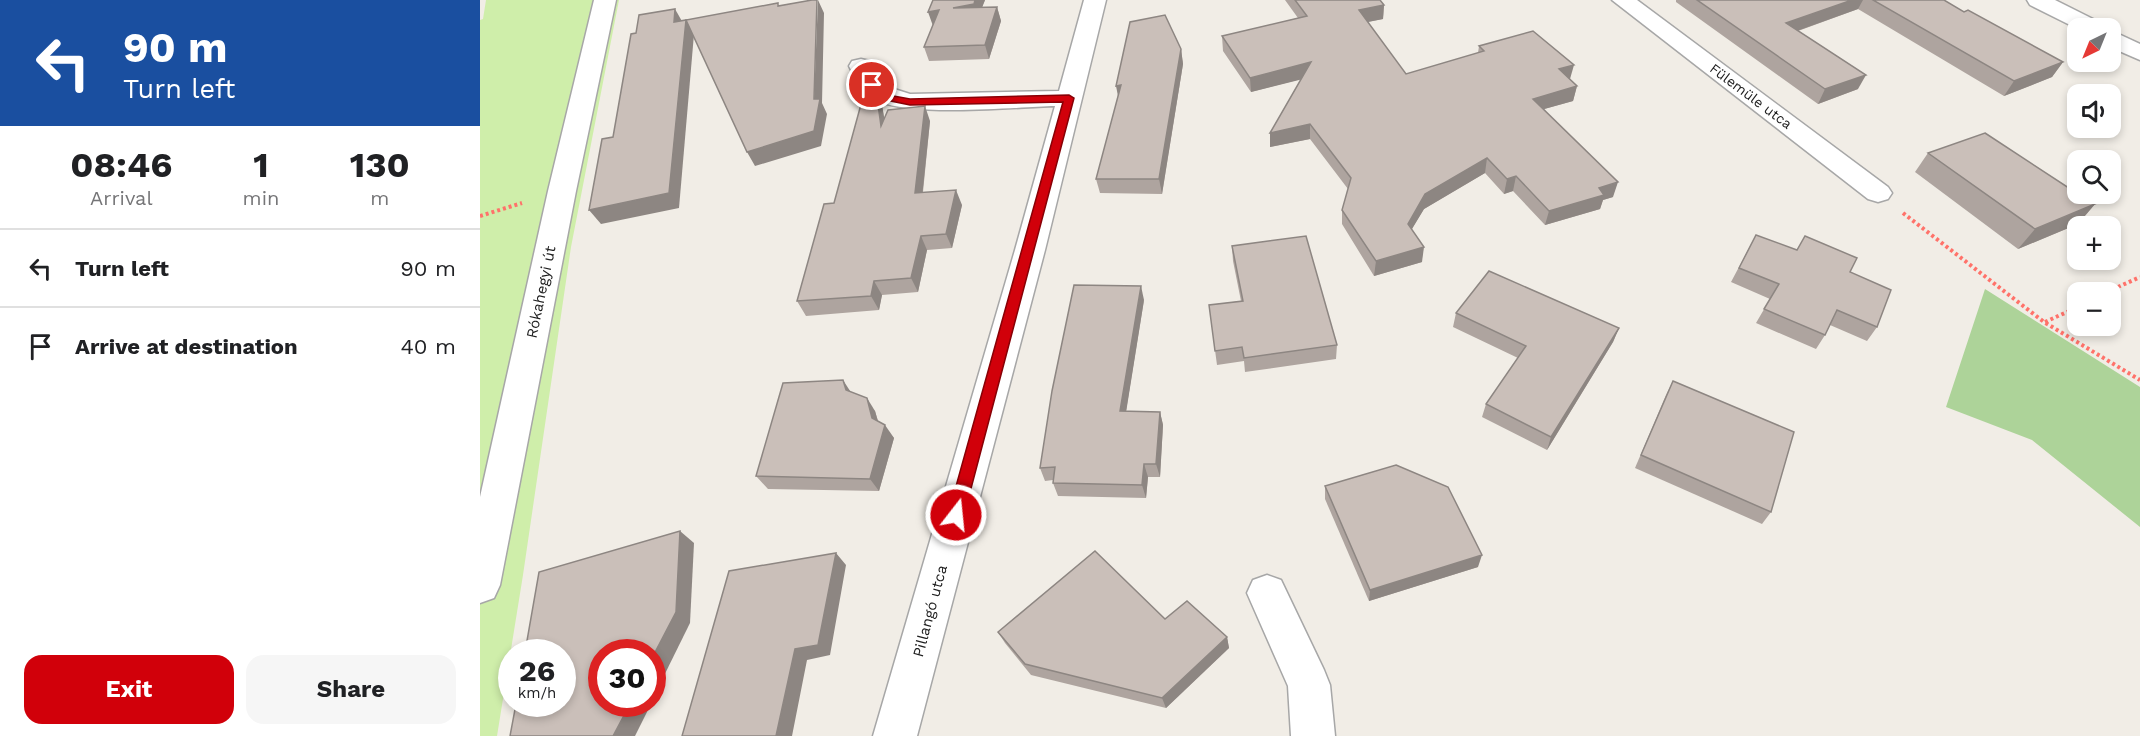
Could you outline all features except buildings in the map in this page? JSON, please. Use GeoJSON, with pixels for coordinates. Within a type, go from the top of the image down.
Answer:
{"type":"FeatureCollection","features":[{"type":"Feature","properties":{"kind":"street","name":"Rókahegyi út"},"geometry":{"type":"LineString","coordinates":[[480,585],[562,191],[605,0]]}},
{"type":"Feature","properties":{"kind":"street","name":"Pillangó utca"},"geometry":{"type":"LineString","coordinates":[[895,736],[1026,262],[1095,0]]}},
{"type":"Feature","properties":{"kind":"street","name":"Fülemüle utca"},"geometry":{"type":"LineString","coordinates":[[1623,0],[1878,193]]}},
{"type":"Feature","properties":{"kind":"street"},"geometry":{"type":"LineString","coordinates":[[2038,0],[2073,18]]}},
{"type":"Feature","properties":{"kind":"street"},"geometry":{"type":"LineString","coordinates":[[2121,44],[2140,53]]}},
{"type":"Feature","properties":{"kind":"street"},"geometry":{"type":"LineString","coordinates":[[861,66],[872,85],[885,97],[910,102],[1069,98]]}},
{"type":"Feature","properties":{"kind":"street"},"geometry":{"type":"LineString","coordinates":[[1267,593],[1309,685],[1313,736]]}},
{"type":"Feature","properties":{"kind":"path"},"geometry":{"type":"LineString","coordinates":[[1878,193],[2044,322],[2140,380]]}},
{"type":"Feature","properties":{"kind":"path"},"geometry":{"type":"LineString","coordinates":[[2121,286],[2140,277]]}},
{"type":"Feature","properties":{"kind":"path"},"geometry":{"type":"LineString","coordinates":[[2044,322],[2067,312]]}},
{"type":"Feature","properties":{"kind":"green space"},"geometry":{"type":"Polygon","coordinates":[[[486,0],[619,0],[571,247],[513,639],[498,639],[498,717],[500,717],[497,736],[480,736],[480,20],[483,19],[486,0]]]}},
{"type":"Feature","properties":{"kind":"green space"},"geometry":{"type":"Polygon","coordinates":[[[1985,289],[2140,387],[2140,527],[2032,440],[1946,407],[1985,289]]]}},
{"type":"Feature","properties":{"kind":"route"},"geometry":{"type":"LineString","coordinates":[[872,85],[885,97],[910,102],[1069,98],[956,515]]}}]}
